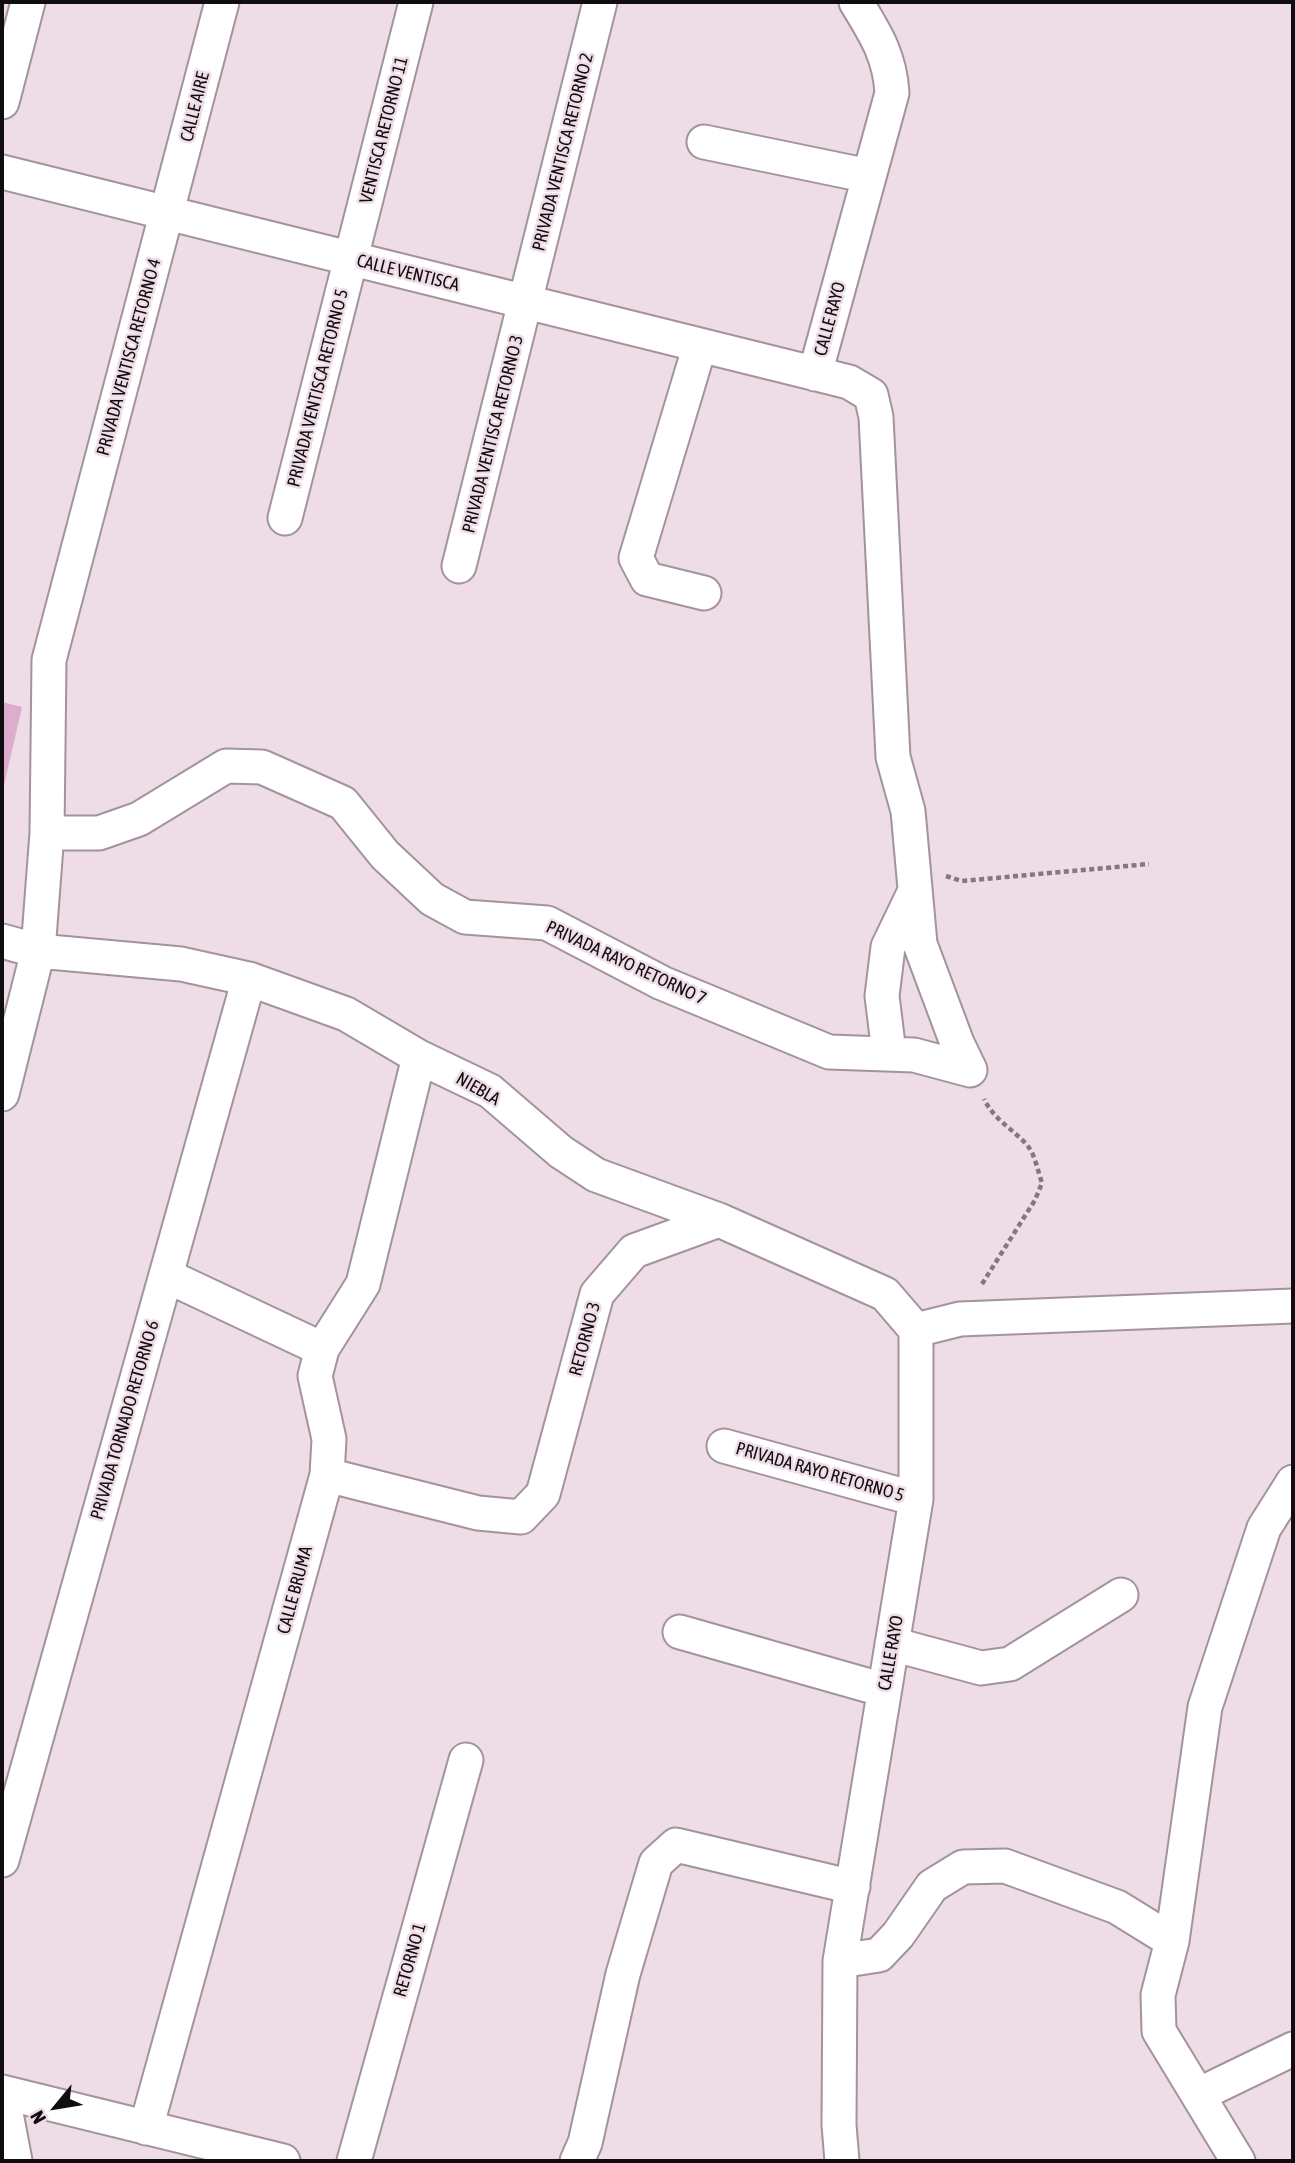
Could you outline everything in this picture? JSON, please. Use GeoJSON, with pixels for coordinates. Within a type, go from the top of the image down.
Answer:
{"type":"FeatureCollection","features":[{"type":"Feature","properties":{"kind":"street"},"geometry":{"type":"LineString","coordinates":[[2,102],[28,2]]}},
{"type":"Feature","properties":{"kind":"street","name":"CALLE AIRE"},"geometry":{"type":"LineString","coordinates":[[168,213],[222,2]]}},
{"type":"Feature","properties":{"kind":"street","name":"VENTISCA RETORNO 11"},"geometry":{"type":"LineString","coordinates":[[351,258],[416,2]]}},
{"type":"Feature","properties":{"kind":"street","name":"PRIVADA VENTISCA RETORNO 2"},"geometry":{"type":"LineString","coordinates":[[527,302],[600,2]]}},
{"type":"Feature","properties":{"kind":"street","name":"CALLE RAYO"},"geometry":{"type":"LineString","coordinates":[[856,2],[884,47],[891,68],[892,93],[815,374],[849,382],[871,395],[876,417],[888,696],[893,757],[908,811],[911,847]]}},
{"type":"Feature","properties":{"kind":"street"},"geometry":{"type":"LineString","coordinates":[[704,142],[869,176]]}},
{"type":"Feature","properties":{"kind":"street","name":"CALLE VENTISCA"},"geometry":{"type":"LineString","coordinates":[[2,172],[815,374]]}},
{"type":"Feature","properties":{"kind":"street","name":"PRIVADA VENTISCA RETORNO 4"},"geometry":{"type":"LineString","coordinates":[[2,1094],[38,951],[47,833],[49,660],[168,213]]}},
{"type":"Feature","properties":{"kind":"street","name":"PRIVADA VENTISCA RETORNO 5"},"geometry":{"type":"LineString","coordinates":[[285,518],[351,258]]}},
{"type":"Feature","properties":{"kind":"street","name":"PRIVADA VENTISCA RETORNO 3"},"geometry":{"type":"LineString","coordinates":[[459,566],[527,302]]}},
{"type":"Feature","properties":{"kind":"street"},"geometry":{"type":"LineString","coordinates":[[701,345],[636,558],[647,579],[704,593]]}},
{"type":"Feature","properties":{"kind":"street","name":"PRIVADA RAYO RETORNO 7"},"geometry":{"type":"LineString","coordinates":[[47,833],[99,833],[139,819],[226,766],[262,767],[342,803],[385,855],[432,899],[465,917],[547,923],[662,983],[829,1052],[914,1055],[970,1070]]}},
{"type":"Feature","properties":{"kind":"street"},"geometry":{"type":"LineString","coordinates":[[911,847],[920,944],[957,1043],[970,1070]]}},
{"type":"Feature","properties":{"kind":"street"},"geometry":{"type":"LineString","coordinates":[[889,1053],[882,996],[888,947],[914,892]]}},
{"type":"Feature","properties":{"kind":"street","name":"NIEBLA"},"geometry":{"type":"LineString","coordinates":[[2,941],[38,951],[181,964],[249,979],[346,1014],[419,1058],[491,1091],[561,1152],[596,1175],[719,1220],[885,1294],[916,1330]]}},
{"type":"Feature","properties":{"kind":"street","name":"PRIVADA TORNADO RETORNO 6"},"geometry":{"type":"LineString","coordinates":[[2,1860],[92,1530],[167,1276],[249,979]]}},
{"type":"Feature","properties":{"kind":"street","name":"CALLE BRUMA"},"geometry":{"type":"LineString","coordinates":[[146,2127],[327,1475],[329,1439],[315,1376],[322,1349],[363,1284],[419,1058]]}},
{"type":"Feature","properties":{"kind":"street","name":"RETORNO 3"},"geometry":{"type":"LineString","coordinates":[[327,1475],[478,1513],[521,1517],[543,1494],[597,1294],[634,1251],[719,1220]]}},
{"type":"Feature","properties":{"kind":"street"},"geometry":{"type":"LineString","coordinates":[[167,1276],[322,1349]]}},
{"type":"Feature","properties":{"kind":"street"},"geometry":{"type":"LineString","coordinates":[[916,1330],[960,1319],[1293,1306]]}},
{"type":"Feature","properties":{"kind":"street","name":"CALLE RAYO"},"geometry":{"type":"LineString","coordinates":[[842,2161],[839,2125],[840,1961],[916,1499],[916,1330]]}},
{"type":"Feature","properties":{"kind":"street","name":"PRIVADA RAYO RETORNO 5"},"geometry":{"type":"LineString","coordinates":[[724,1446],[916,1499]]}},
{"type":"Feature","properties":{"kind":"street"},"geometry":{"type":"LineString","coordinates":[[1238,2161],[1159,2031],[1158,1995],[1172,1941],[1205,1707],[1264,1528],[1293,1482]]}},
{"type":"Feature","properties":{"kind":"street"},"geometry":{"type":"LineString","coordinates":[[892,1644],[981,1668],[1010,1664],[1121,1595]]}},
{"type":"Feature","properties":{"kind":"street"},"geometry":{"type":"LineString","coordinates":[[680,1632],[884,1690]]}},
{"type":"Feature","properties":{"kind":"street","name":"RETORNO 1"},"geometry":{"type":"LineString","coordinates":[[354,2161],[466,1760]]}},
{"type":"Feature","properties":{"kind":"street"},"geometry":{"type":"LineString","coordinates":[[577,2161],[585,2143],[623,1974],[656,1863],[676,1845],[852,1887]]}},
{"type":"Feature","properties":{"kind":"street"},"geometry":{"type":"LineString","coordinates":[[840,1961],[879,1955],[898,1935],[932,1886],[963,1867],[1005,1866],[1117,1907],[1172,1941]]}},
{"type":"Feature","properties":{"kind":"street"},"geometry":{"type":"LineString","coordinates":[[1198,2095],[1293,2049]]}},
{"type":"Feature","properties":{"kind":"street"},"geometry":{"type":"LineString","coordinates":[[15,2161],[2,2092],[283,2161]]}},
{"type":"Feature","properties":{"kind":"path"},"geometry":{"type":"LineString","coordinates":[[911,847],[936,872],[962,881],[1149,864]]}},
{"type":"Feature","properties":{"kind":"path"},"geometry":{"type":"LineString","coordinates":[[960,1319],[1035,1200],[1042,1183],[1029,1146],[989,1110],[970,1070]]}},
{"type":"Feature","properties":{"kind":"shaded area"},"geometry":{"type":"Polygon","coordinates":[[[2,702],[22,707],[2,794],[2,702]]]}}]}
